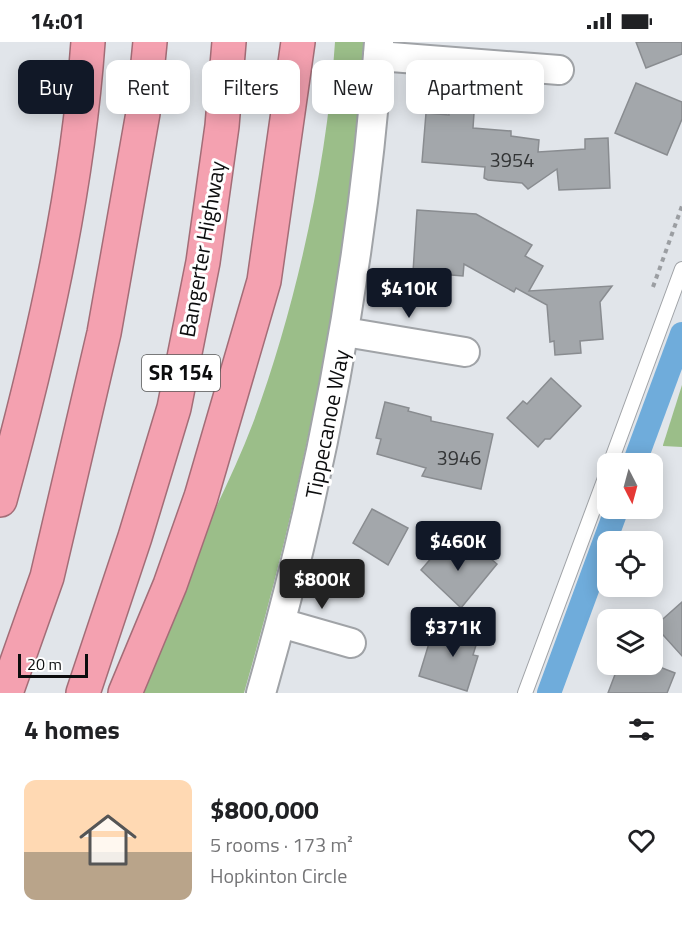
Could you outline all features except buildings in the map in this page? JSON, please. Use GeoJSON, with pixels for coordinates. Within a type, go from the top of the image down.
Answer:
{"type":"FeatureCollection","features":[{"type":"Feature","properties":{"kind":"highway"},"geometry":{"type":"LineString","coordinates":[[0,500],[35,363],[55,267],[76,140],[88,42]]}},
{"type":"Feature","properties":{"kind":"highway"},"geometry":{"type":"LineString","coordinates":[[6,693],[47,577],[105,333],[143,113],[150,42]]}},
{"type":"Feature","properties":{"kind":"highway","name":"Bangerter Highway"},"geometry":{"type":"LineString","coordinates":[[83,693],[135,537],[174,408],[203,262],[222,126],[229,42]]}},
{"type":"Feature","properties":{"kind":"highway"},"geometry":{"type":"LineString","coordinates":[[125,693],[170,585],[201,497],[264,281],[298,42]]}},
{"type":"Feature","properties":{"kind":"street"},"geometry":{"type":"LineString","coordinates":[[379,49],[559,70]]}},
{"type":"Feature","properties":{"kind":"street","name":"Tippecanoe Way"},"geometry":{"type":"LineString","coordinates":[[261,693],[315,485],[345,332],[370,151],[379,49]]}},
{"type":"Feature","properties":{"kind":"street"},"geometry":{"type":"LineString","coordinates":[[345,332],[465,352]]}},
{"type":"Feature","properties":{"kind":"street"},"geometry":{"type":"LineString","coordinates":[[281,623],[351,643]]}},
{"type":"Feature","properties":{"kind":"lane"},"geometry":{"type":"LineString","coordinates":[[614,453],[682,269]]}},
{"type":"Feature","properties":{"kind":"lane"},"geometry":{"type":"LineString","coordinates":[[525,693],[597,500]]}},
{"type":"Feature","properties":{"kind":"green space"},"geometry":{"type":"Polygon","coordinates":[[[335,42],[365,42],[363,60],[333,60],[335,42]]]}},
{"type":"Feature","properties":{"kind":"green space"},"geometry":{"type":"Polygon","coordinates":[[[328,114],[358,114],[348,208],[321,370],[287,532],[244,693],[136,693],[188,569],[247,439],[269,378],[296,284],[328,114]]]}},
{"type":"Feature","properties":{"kind":"green space"},"geometry":{"type":"Polygon","coordinates":[[[682,385],[682,447],[663,446],[663,445],[682,385]]]}},
{"type":"Feature","properties":{"kind":"waterway"},"geometry":{"type":"LineString","coordinates":[[638,453],[682,334]]}},
{"type":"Feature","properties":{"kind":"waterway"},"geometry":{"type":"LineString","coordinates":[[549,693],[613,519]]}}]}
